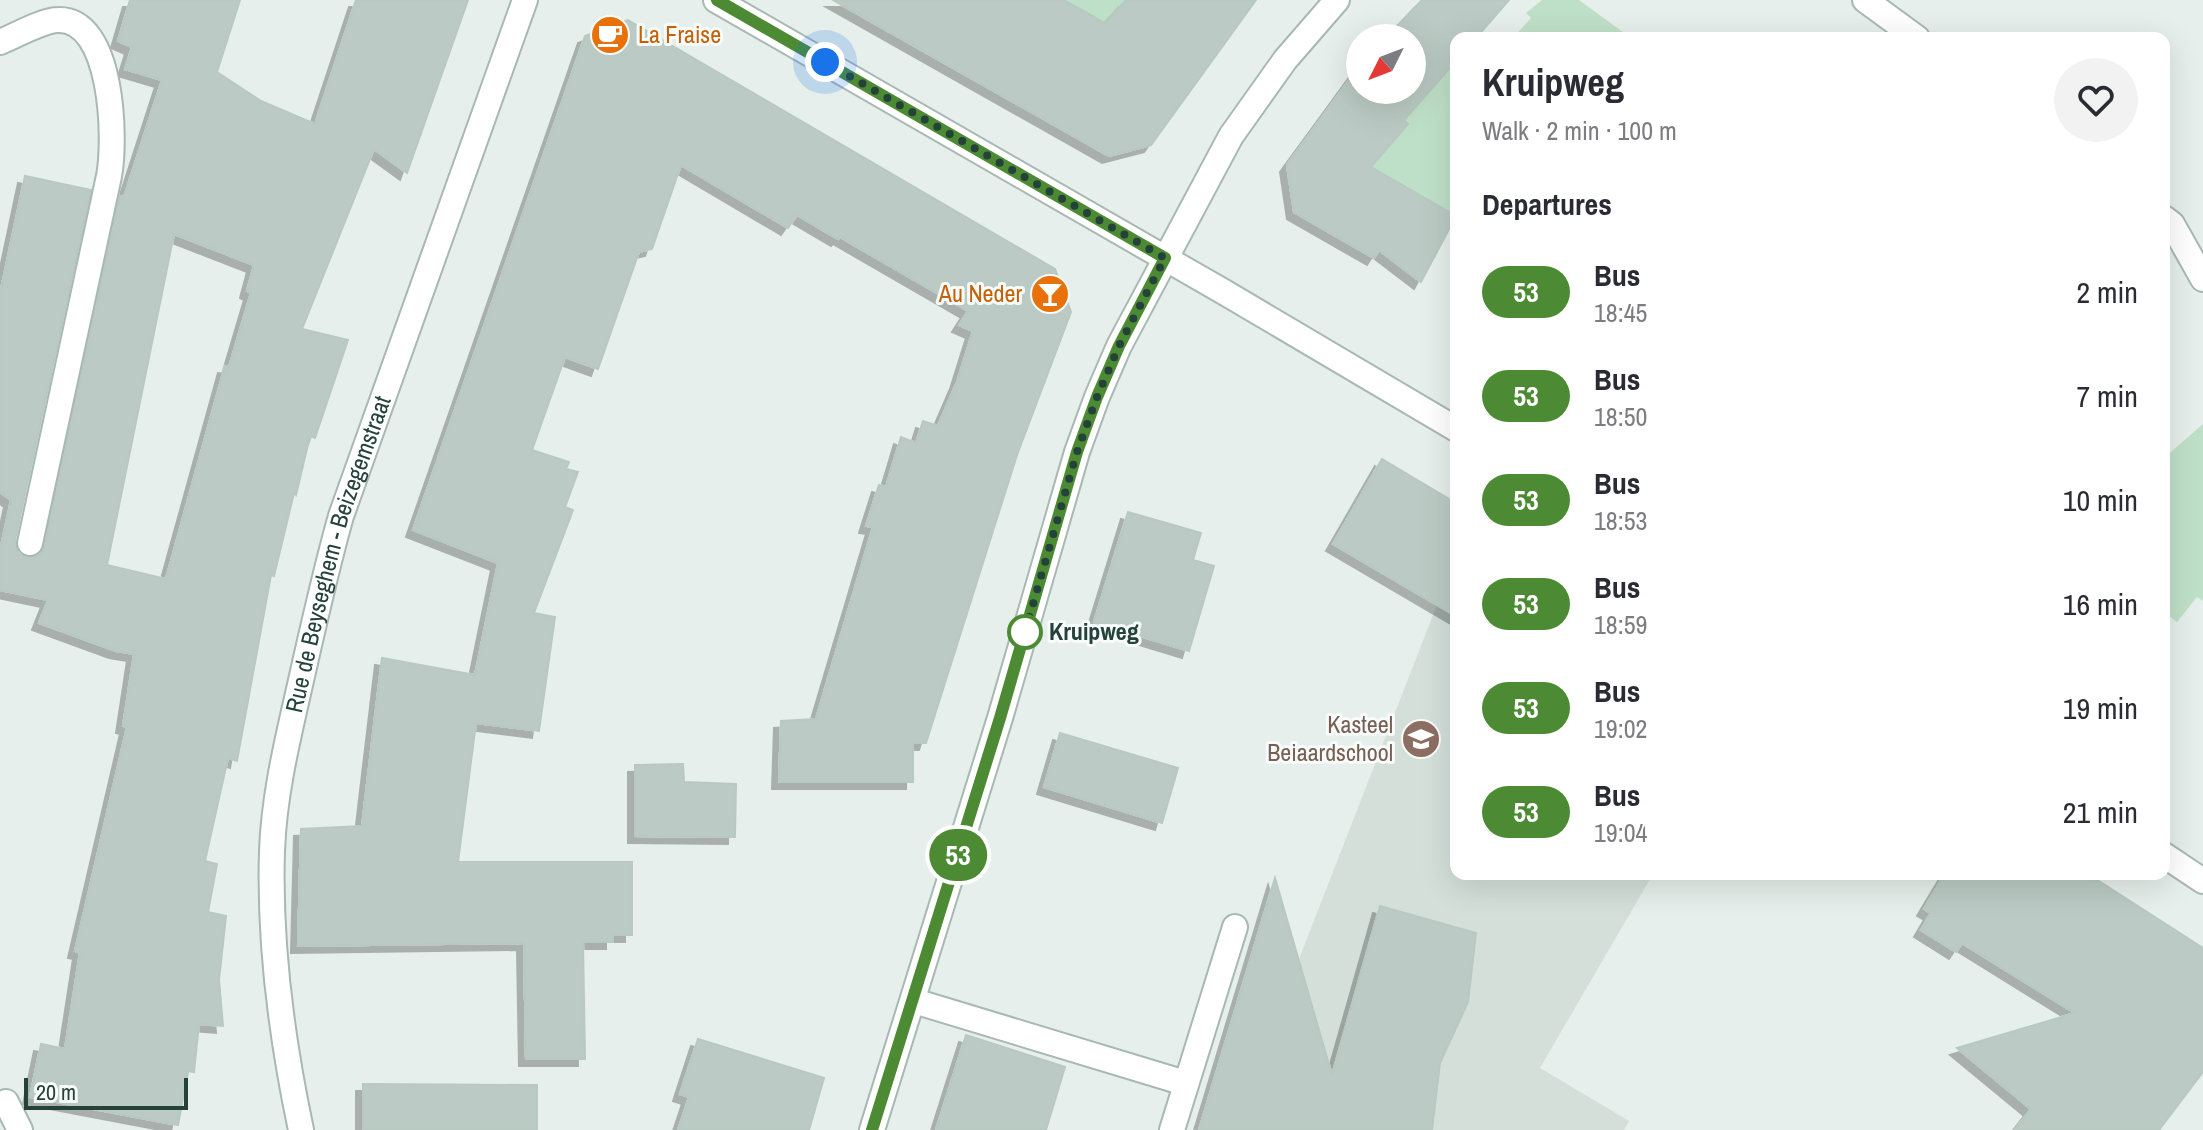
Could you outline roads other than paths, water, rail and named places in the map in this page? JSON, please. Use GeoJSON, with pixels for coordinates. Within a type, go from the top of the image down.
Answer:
{"type":"FeatureCollection","features":[{"type":"Feature","properties":{"kind":"street","name":"Rue de Beyseghem - Beizegemstraat"},"geometry":{"type":"LineString","coordinates":[[301,1130],[282,1010],[272,890],[274,834],[288,739],[341,516],[525,0]]}},
{"type":"Feature","properties":{"kind":"street"},"geometry":{"type":"LineString","coordinates":[[716,0],[1450,425]]}},
{"type":"Feature","properties":{"kind":"street"},"geometry":{"type":"LineString","coordinates":[[872,1130],[914,1001],[1077,452],[1097,397],[1119,346],[1231,136],[1285,60],[1337,0]]}},
{"type":"Feature","properties":{"kind":"street"},"geometry":{"type":"LineString","coordinates":[[1865,0],[1909,32]]}},
{"type":"Feature","properties":{"kind":"street"},"geometry":{"type":"LineString","coordinates":[[0,42],[56,19],[74,22],[89,35],[105,71],[113,144],[109,176],[30,543]]}},
{"type":"Feature","properties":{"kind":"street"},"geometry":{"type":"LineString","coordinates":[[2170,222],[2203,279]]}},
{"type":"Feature","properties":{"kind":"street"},"geometry":{"type":"LineString","coordinates":[[2170,859],[2203,881]]}},
{"type":"Feature","properties":{"kind":"street"},"geometry":{"type":"LineString","coordinates":[[1172,1130],[1235,927]]}},
{"type":"Feature","properties":{"kind":"street"},"geometry":{"type":"LineString","coordinates":[[914,1001],[1185,1083]]}},
{"type":"Feature","properties":{"kind":"street"},"geometry":{"type":"LineString","coordinates":[[6,1102],[20,1130]]}},
{"type":"Feature","properties":{"kind":"place","name":"La Fraise"},"geometry":{"type":"Point","coordinates":[610,35]}},
{"type":"Feature","properties":{"kind":"place","name":"Au Neder"},"geometry":{"type":"Point","coordinates":[1050,294]}},
{"type":"Feature","properties":{"kind":"place","name":"Kruipweg"},"geometry":{"type":"Point","coordinates":[1025,632]}},
{"type":"Feature","properties":{"kind":"place","name":"Kasteel Beiaardschool"},"geometry":{"type":"Point","coordinates":[1421,739]}}]}
